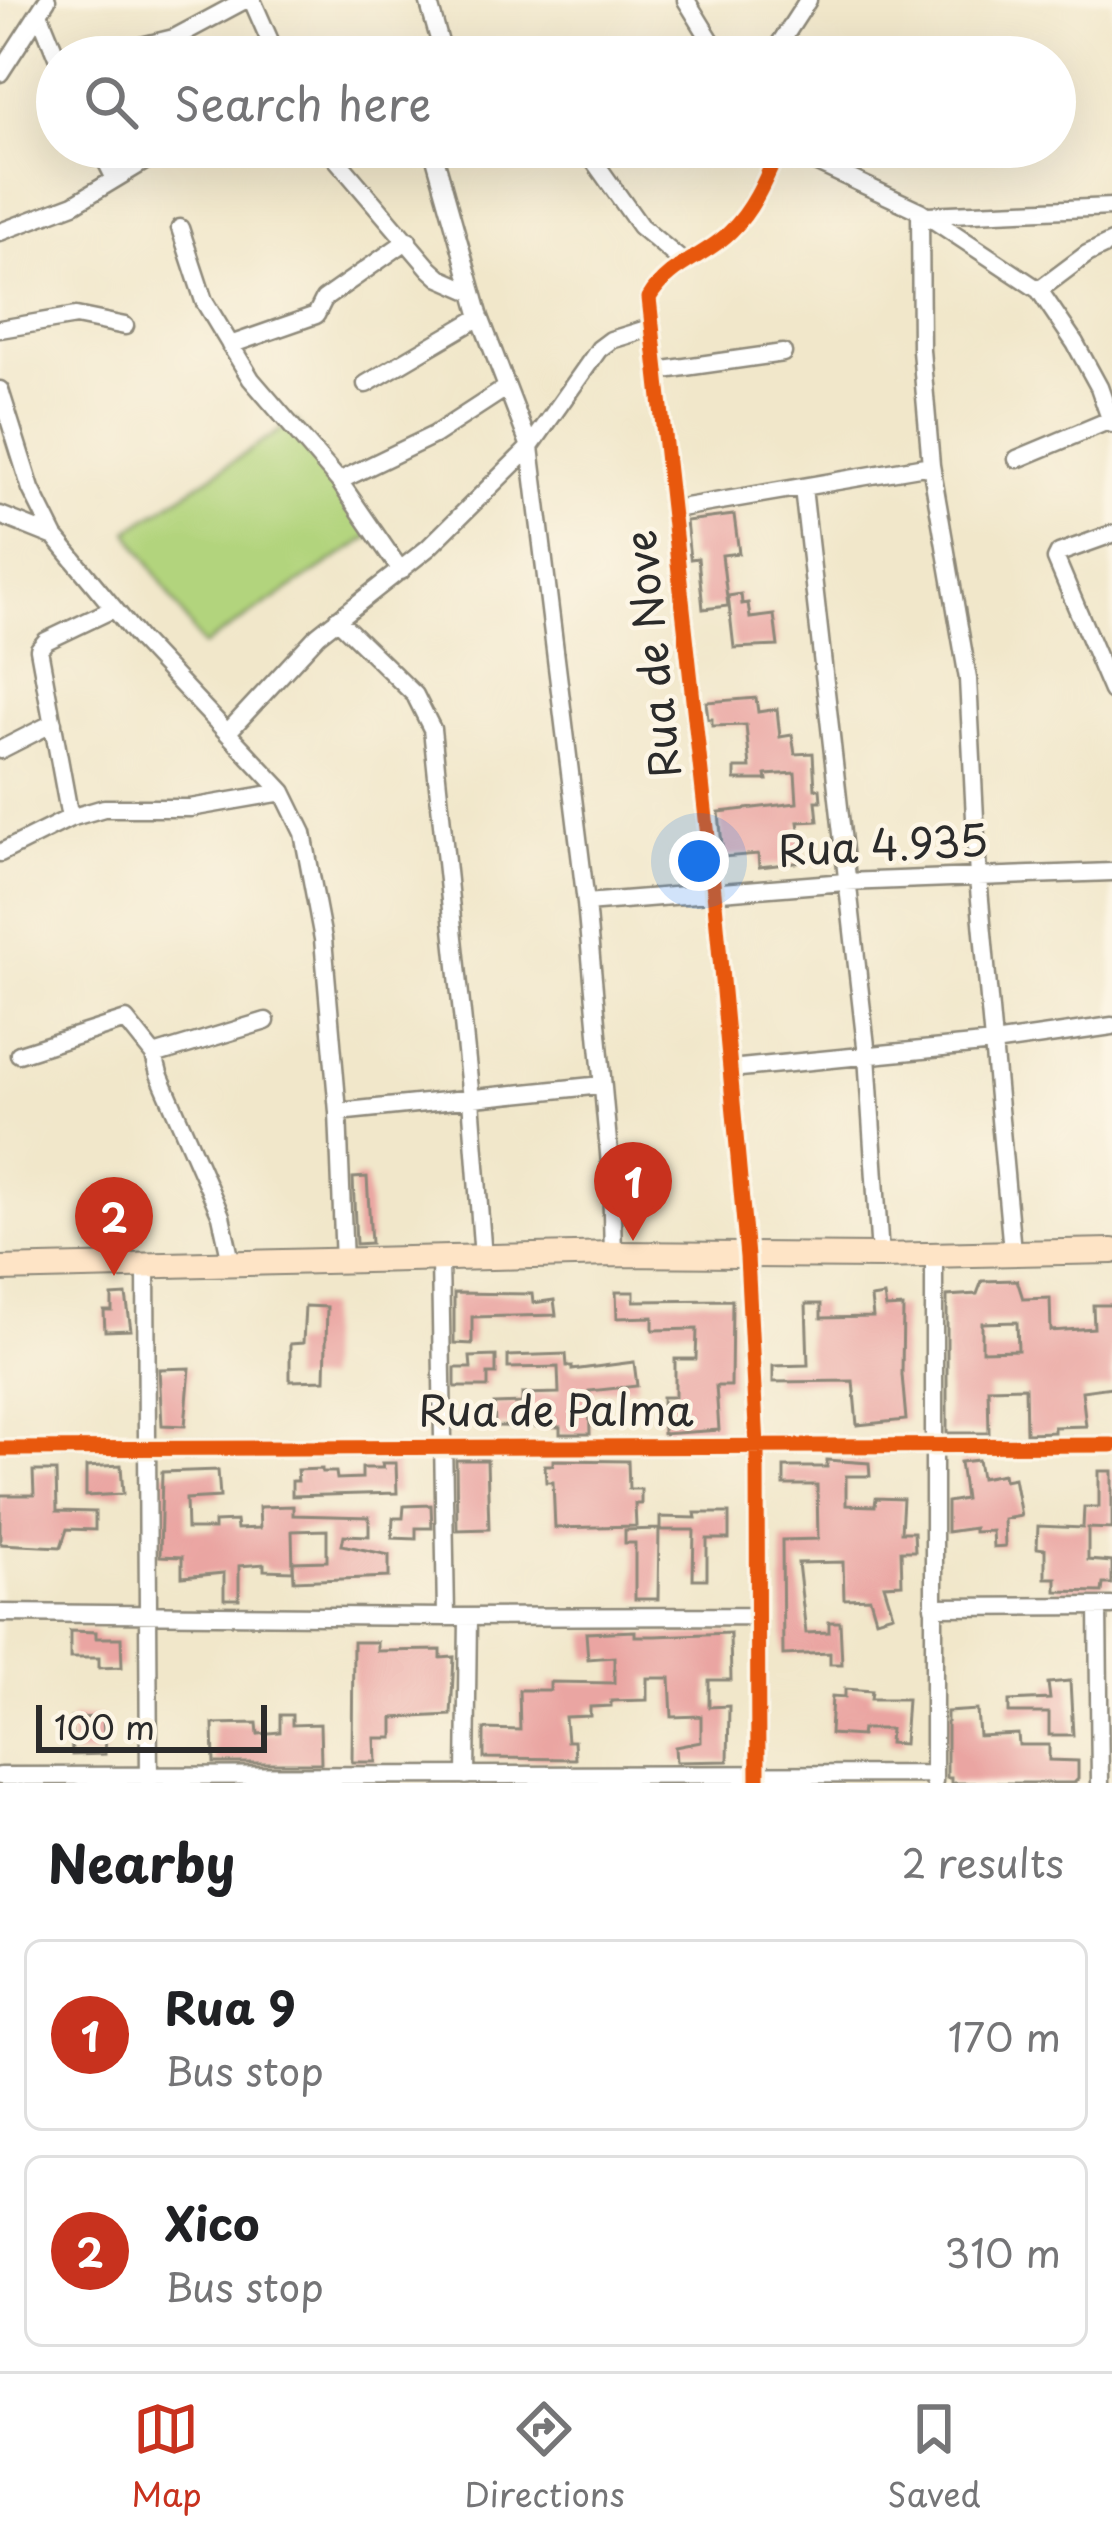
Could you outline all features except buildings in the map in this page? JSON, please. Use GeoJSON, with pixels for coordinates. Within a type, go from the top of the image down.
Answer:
{"type":"FeatureCollection","features":[{"type":"Feature","properties":{"kind":"main road"},"geometry":{"type":"LineString","coordinates":[[0,1269],[613,1254],[747,1257],[1112,1251]]}},
{"type":"Feature","properties":{"kind":"street"},"geometry":{"type":"LineString","coordinates":[[178,36],[249,0],[267,36]]}},
{"type":"Feature","properties":{"kind":"street"},"geometry":{"type":"LineString","coordinates":[[428,0],[438,36]]}},
{"type":"Feature","properties":{"kind":"street"},"geometry":{"type":"LineString","coordinates":[[686,0],[708,36]]}},
{"type":"Feature","properties":{"kind":"street"},"geometry":{"type":"LineString","coordinates":[[785,36],[808,0]]}},
{"type":"Feature","properties":{"kind":"street"},"geometry":{"type":"LineString","coordinates":[[44,6],[52,36]]}},
{"type":"Feature","properties":{"kind":"street"},"geometry":{"type":"LineString","coordinates":[[4,62],[44,6]]}},
{"type":"Feature","properties":{"kind":"street"},"geometry":{"type":"LineString","coordinates":[[110,168],[115,178]]}},
{"type":"Feature","properties":{"kind":"street"},"geometry":{"type":"LineString","coordinates":[[0,232],[74,204],[132,168]]}},
{"type":"Feature","properties":{"kind":"street"},"geometry":{"type":"LineString","coordinates":[[345,168],[440,278],[472,292]]}},
{"type":"Feature","properties":{"kind":"street"},"geometry":{"type":"LineString","coordinates":[[438,168],[472,292],[530,447],[586,903],[613,1254]]}},
{"type":"Feature","properties":{"kind":"street"},"geometry":{"type":"LineString","coordinates":[[599,168],[640,226],[683,262]]}},
{"type":"Feature","properties":{"kind":"street","name":"Rua de Nove"},"geometry":{"type":"LineString","coordinates":[[758,1780],[757,1446],[747,1257],[714,892],[649,298],[683,262],[731,232],[753,204],[771,168]]}},
{"type":"Feature","properties":{"kind":"street"},"geometry":{"type":"LineString","coordinates":[[827,168],[922,213],[1039,290],[1105,385],[1111,422],[1017,459]]}},
{"type":"Feature","properties":{"kind":"street"},"geometry":{"type":"LineString","coordinates":[[922,213],[1112,207]]}},
{"type":"Feature","properties":{"kind":"street"},"geometry":{"type":"LineString","coordinates":[[922,213],[921,350],[931,465],[968,679],[978,878],[1012,1251]]}},
{"type":"Feature","properties":{"kind":"street"},"geometry":{"type":"LineString","coordinates":[[180,228],[204,301],[230,345],[274,410],[339,481],[401,571]]}},
{"type":"Feature","properties":{"kind":"street"},"geometry":{"type":"LineString","coordinates":[[230,345],[316,315],[324,299],[408,240]]}},
{"type":"Feature","properties":{"kind":"street"},"geometry":{"type":"LineString","coordinates":[[1039,290],[1112,242]]}},
{"type":"Feature","properties":{"kind":"street"},"geometry":{"type":"LineString","coordinates":[[0,328],[76,316],[125,326]]}},
{"type":"Feature","properties":{"kind":"street"},"geometry":{"type":"LineString","coordinates":[[367,384],[480,316]]}},
{"type":"Feature","properties":{"kind":"street"},"geometry":{"type":"LineString","coordinates":[[228,732],[275,677],[337,619],[401,571],[530,447],[599,350],[611,340],[650,328]]}},
{"type":"Feature","properties":{"kind":"street"},"geometry":{"type":"LineString","coordinates":[[657,371],[783,353]]}},
{"type":"Feature","properties":{"kind":"street"},"geometry":{"type":"LineString","coordinates":[[339,481],[434,435],[506,388]]}},
{"type":"Feature","properties":{"kind":"street"},"geometry":{"type":"LineString","coordinates":[[0,390],[31,490],[56,537],[113,609],[283,792],[303,833],[323,939],[338,1112],[344,1263]]}},
{"type":"Feature","properties":{"kind":"street"},"geometry":{"type":"LineString","coordinates":[[674,509],[931,465]]}},
{"type":"Feature","properties":{"kind":"street"},"geometry":{"type":"LineString","coordinates":[[803,488],[867,1055],[880,1256]]}},
{"type":"Feature","properties":{"kind":"street"},"geometry":{"type":"LineString","coordinates":[[0,515],[56,537]]}},
{"type":"Feature","properties":{"kind":"street"},"geometry":{"type":"LineString","coordinates":[[1112,534],[1059,553],[1056,560],[1112,692]]}},
{"type":"Feature","properties":{"kind":"street"},"geometry":{"type":"LineString","coordinates":[[70,818],[41,644],[113,609]]}},
{"type":"Feature","properties":{"kind":"street"},"geometry":{"type":"LineString","coordinates":[[337,619],[415,695],[432,729],[483,1258]]}},
{"type":"Feature","properties":{"kind":"street"},"geometry":{"type":"LineString","coordinates":[[0,750],[53,723]]}},
{"type":"Feature","properties":{"kind":"street"},"geometry":{"type":"LineString","coordinates":[[0,854],[70,818],[104,808],[190,808],[283,792]]}},
{"type":"Feature","properties":{"kind":"street","name":"Rua 4.935"},"geometry":{"type":"LineString","coordinates":[[586,903],[845,883],[1112,872]]}},
{"type":"Feature","properties":{"kind":"street"},"geometry":{"type":"LineString","coordinates":[[19,1054],[126,1020],[154,1055],[221,1216],[232,1266]]}},
{"type":"Feature","properties":{"kind":"street"},"geometry":{"type":"LineString","coordinates":[[154,1055],[266,1021]]}},
{"type":"Feature","properties":{"kind":"street"},"geometry":{"type":"LineString","coordinates":[[730,1069],[1112,1026]]}},
{"type":"Feature","properties":{"kind":"street"},"geometry":{"type":"LineString","coordinates":[[338,1112],[602,1085]]}},
{"type":"Feature","properties":{"kind":"street"},"geometry":{"type":"LineString","coordinates":[[0,1776],[934,1779],[934,1254]]}},
{"type":"Feature","properties":{"kind":"street"},"geometry":{"type":"LineString","coordinates":[[440,1259],[446,1618]]}},
{"type":"Feature","properties":{"kind":"street"},"geometry":{"type":"LineString","coordinates":[[146,1268],[149,1778]]}},
{"type":"Feature","properties":{"kind":"street","name":"Rua de Palma"},"geometry":{"type":"LineString","coordinates":[[0,1449],[1112,1445]]}},
{"type":"Feature","properties":{"kind":"street"},"geometry":{"type":"LineString","coordinates":[[933,1607],[1105,1606],[1100,1783]]}},
{"type":"Feature","properties":{"kind":"street"},"geometry":{"type":"LineString","coordinates":[[0,1612],[446,1618],[755,1616]]}},
{"type":"Feature","properties":{"kind":"street"},"geometry":{"type":"LineString","coordinates":[[466,1776],[468,1618]]}},
{"type":"Feature","properties":{"kind":"green space"},"geometry":{"type":"Polygon","coordinates":[[[296,420],[372,535],[203,646],[128,531],[296,420]]]}},
{"type":"Feature","properties":{"kind":"cycle path"},"geometry":{"type":"LineString","coordinates":[[758,1783],[757,1446],[747,1257],[714,892],[649,298],[666,277],[739,222],[770,168]]}},
{"type":"Feature","properties":{"kind":"cycle path"},"geometry":{"type":"LineString","coordinates":[[0,1449],[1112,1445]]}},
{"type":"Feature","properties":{"kind":"place","name":"Rua 9"},"geometry":{"type":"Point","coordinates":[633,1241]}},
{"type":"Feature","properties":{"kind":"place","name":"Xico"},"geometry":{"type":"Point","coordinates":[114,1276]}}]}
